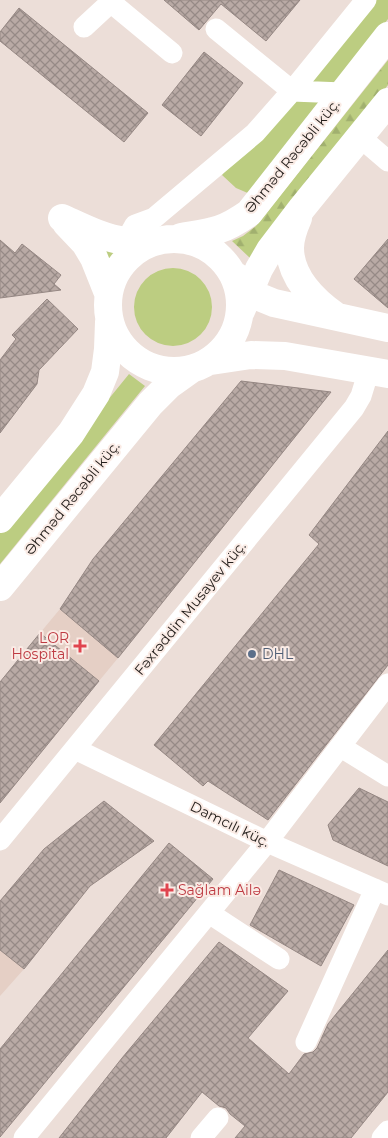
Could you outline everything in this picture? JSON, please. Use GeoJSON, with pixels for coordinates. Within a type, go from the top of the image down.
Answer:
{"type":"FeatureCollection","features":[{"type":"Feature","properties":{"kind":"main road","name":"Əhməd Rəcəbli küç."},"geometry":{"type":"LineString","coordinates":[[162,240],[214,232],[230,226],[249,213],[388,36]]}},
{"type":"Feature","properties":{"kind":"main road"},"geometry":{"type":"LineString","coordinates":[[200,366],[225,348],[235,332],[245,302],[270,250],[387,105]]}},
{"type":"Feature","properties":{"kind":"main road"},"geometry":{"type":"LineString","coordinates":[[302,208],[293,229],[290,247],[292,262],[299,278],[313,298],[340,318]]}},
{"type":"Feature","properties":{"kind":"main road"},"geometry":{"type":"LineString","coordinates":[[3,511],[71,433],[96,394],[105,372],[108,349],[108,293],[94,258],[85,243],[62,218],[98,234],[126,241],[189,240],[205,246],[220,256],[231,270],[237,283],[240,298],[245,302]]}},
{"type":"Feature","properties":{"kind":"main road"},"geometry":{"type":"LineString","coordinates":[[108,293],[114,276],[124,261],[137,249],[162,240]]}},
{"type":"Feature","properties":{"kind":"main road"},"geometry":{"type":"LineString","coordinates":[[245,302],[258,297],[274,304],[388,328]]}},
{"type":"Feature","properties":{"kind":"main road"},"geometry":{"type":"LineString","coordinates":[[109,320],[115,336],[126,351],[139,362],[155,370],[172,372],[250,355],[285,356],[378,372]]}},
{"type":"Feature","properties":{"kind":"main road","name":"Əhməd Rəcəbli küç."},"geometry":{"type":"LineString","coordinates":[[0,587],[150,404],[168,385],[200,366]]}},
{"type":"Feature","properties":{"kind":"street"},"geometry":{"type":"LineString","coordinates":[[126,241],[136,225],[154,218],[255,133],[366,0]]}},
{"type":"Feature","properties":{"kind":"street"},"geometry":{"type":"LineString","coordinates":[[84,27],[109,1],[172,53]]}},
{"type":"Feature","properties":{"kind":"street"},"geometry":{"type":"LineString","coordinates":[[216,29],[292,91],[343,93]]}},
{"type":"Feature","properties":{"kind":"street"},"geometry":{"type":"LineString","coordinates":[[360,137],[388,161]]}},
{"type":"Feature","properties":{"kind":"street","name":"Fəxrəddin Musayev küç."},"geometry":{"type":"LineString","coordinates":[[0,840],[354,408],[378,372]]}},
{"type":"Feature","properties":{"kind":"street"},"geometry":{"type":"LineString","coordinates":[[24,1138],[267,842],[388,684]]}},
{"type":"Feature","properties":{"kind":"street"},"geometry":{"type":"LineString","coordinates":[[341,747],[388,776]]}},
{"type":"Feature","properties":{"kind":"street","name":"Damcılı küç."},"geometry":{"type":"LineString","coordinates":[[75,749],[267,842],[382,892]]}},
{"type":"Feature","properties":{"kind":"street"},"geometry":{"type":"LineString","coordinates":[[306,1042],[382,892]]}},
{"type":"Feature","properties":{"kind":"street"},"geometry":{"type":"LineString","coordinates":[[209,912],[280,959]]}},
{"type":"Feature","properties":{"kind":"street"},"geometry":{"type":"LineString","coordinates":[[201,1138],[218,1118]]}},
{"type":"Feature","properties":{"kind":"street"},"geometry":{"type":"LineString","coordinates":[[382,1138],[388,1131]]}},
{"type":"Feature","properties":{"kind":"shaded area","name":"LOR Hospital"},"geometry":{"type":"Polygon","coordinates":[[[60,609],[118,658],[99,681],[40,633],[60,609]]]}},
{"type":"Feature","properties":{"kind":"shaded area"},"geometry":{"type":"Polygon","coordinates":[[[0,950],[24,969],[0,996],[0,950]]]}},
{"type":"Feature","properties":{"kind":"green space"},"geometry":{"type":"Polygon","coordinates":[[[356,0],[388,0],[388,19],[250,194],[236,188],[222,175],[356,0]]]}},
{"type":"Feature","properties":{"kind":"green space"},"geometry":{"type":"Polygon","coordinates":[[[388,60],[388,85],[250,258],[232,241],[243,236],[256,226],[388,60]]]}},
{"type":"Feature","properties":{"kind":"green space"},"geometry":{"type":"Polygon","coordinates":[[[87,237],[121,254],[110,269],[87,237]]]}},
{"type":"Feature","properties":{"kind":"green space"},"geometry":{"type":"Polygon","coordinates":[[[173,268],[188,271],[201,279],[209,292],[212,307],[209,322],[201,335],[188,343],[173,346],[158,343],[145,335],[137,322],[134,307],[137,292],[145,279],[158,271],[173,268]]]}},
{"type":"Feature","properties":{"kind":"green space"},"geometry":{"type":"Polygon","coordinates":[[[129,374],[145,386],[0,564],[0,533],[129,374]]]}},
{"type":"Feature","properties":{"kind":"building"},"geometry":{"type":"Polygon","coordinates":[[[164,0],[300,0],[266,41],[221,4],[199,30],[164,0]]]}},
{"type":"Feature","properties":{"kind":"building"},"geometry":{"type":"Polygon","coordinates":[[[19,8],[148,113],[124,142],[0,41],[0,32],[19,8]]]}},
{"type":"Feature","properties":{"kind":"building"},"geometry":{"type":"Polygon","coordinates":[[[204,52],[243,83],[201,136],[162,105],[204,52]]]}},
{"type":"Feature","properties":{"kind":"building"},"geometry":{"type":"Polygon","coordinates":[[[388,239],[388,308],[354,279],[388,239]]]}},
{"type":"Feature","properties":{"kind":"building"},"geometry":{"type":"Polygon","coordinates":[[[0,240],[15,253],[22,244],[61,275],[54,284],[61,290],[0,298],[0,240]]]}},
{"type":"Feature","properties":{"kind":"building"},"geometry":{"type":"Polygon","coordinates":[[[47,299],[78,329],[39,370],[37,384],[0,433],[0,360],[16,339],[12,335],[47,299]]]}},
{"type":"Feature","properties":{"kind":"building"},"geometry":{"type":"Polygon","coordinates":[[[241,381],[331,392],[118,658],[60,609],[93,559],[241,381]]]}},
{"type":"Feature","properties":{"kind":"building"},"geometry":{"type":"Polygon","coordinates":[[[388,431],[388,665],[268,820],[208,781],[203,786],[154,745],[319,544],[309,535],[388,431]]]}},
{"type":"Feature","properties":{"kind":"building"},"geometry":{"type":"Polygon","coordinates":[[[40,633],[99,681],[0,803],[0,682],[40,633]]]}},
{"type":"Feature","properties":{"kind":"building"},"geometry":{"type":"Polygon","coordinates":[[[359,788],[388,802],[388,866],[333,840],[328,825],[359,788]]]}},
{"type":"Feature","properties":{"kind":"building"},"geometry":{"type":"Polygon","coordinates":[[[104,801],[154,841],[90,886],[24,969],[0,950],[0,901],[44,849],[104,801]]]}},
{"type":"Feature","properties":{"kind":"building"},"geometry":{"type":"Polygon","coordinates":[[[169,843],[213,879],[0,1137],[0,1049],[169,843]]]}},
{"type":"Feature","properties":{"kind":"building"},"geometry":{"type":"Polygon","coordinates":[[[279,870],[354,905],[321,966],[250,925],[279,870]]]}},
{"type":"Feature","properties":{"kind":"building"},"geometry":{"type":"Polygon","coordinates":[[[219,942],[288,991],[248,1038],[289,1074],[304,1054],[313,1052],[317,1048],[328,1024],[388,950],[388,1092],[351,1138],[235,1138],[245,1126],[230,1114],[226,1108],[219,1106],[202,1092],[166,1138],[59,1138],[122,1058],[219,942]]]}},
{"type":"Feature","properties":{"kind":"place","name":"LOR Hospital"},"geometry":{"type":"Point","coordinates":[80,646]}},
{"type":"Feature","properties":{"kind":"place","name":"DHL"},"geometry":{"type":"Point","coordinates":[252,654]}},
{"type":"Feature","properties":{"kind":"place","name":"Sağlam Ailə"},"geometry":{"type":"Point","coordinates":[167,890]}}]}
